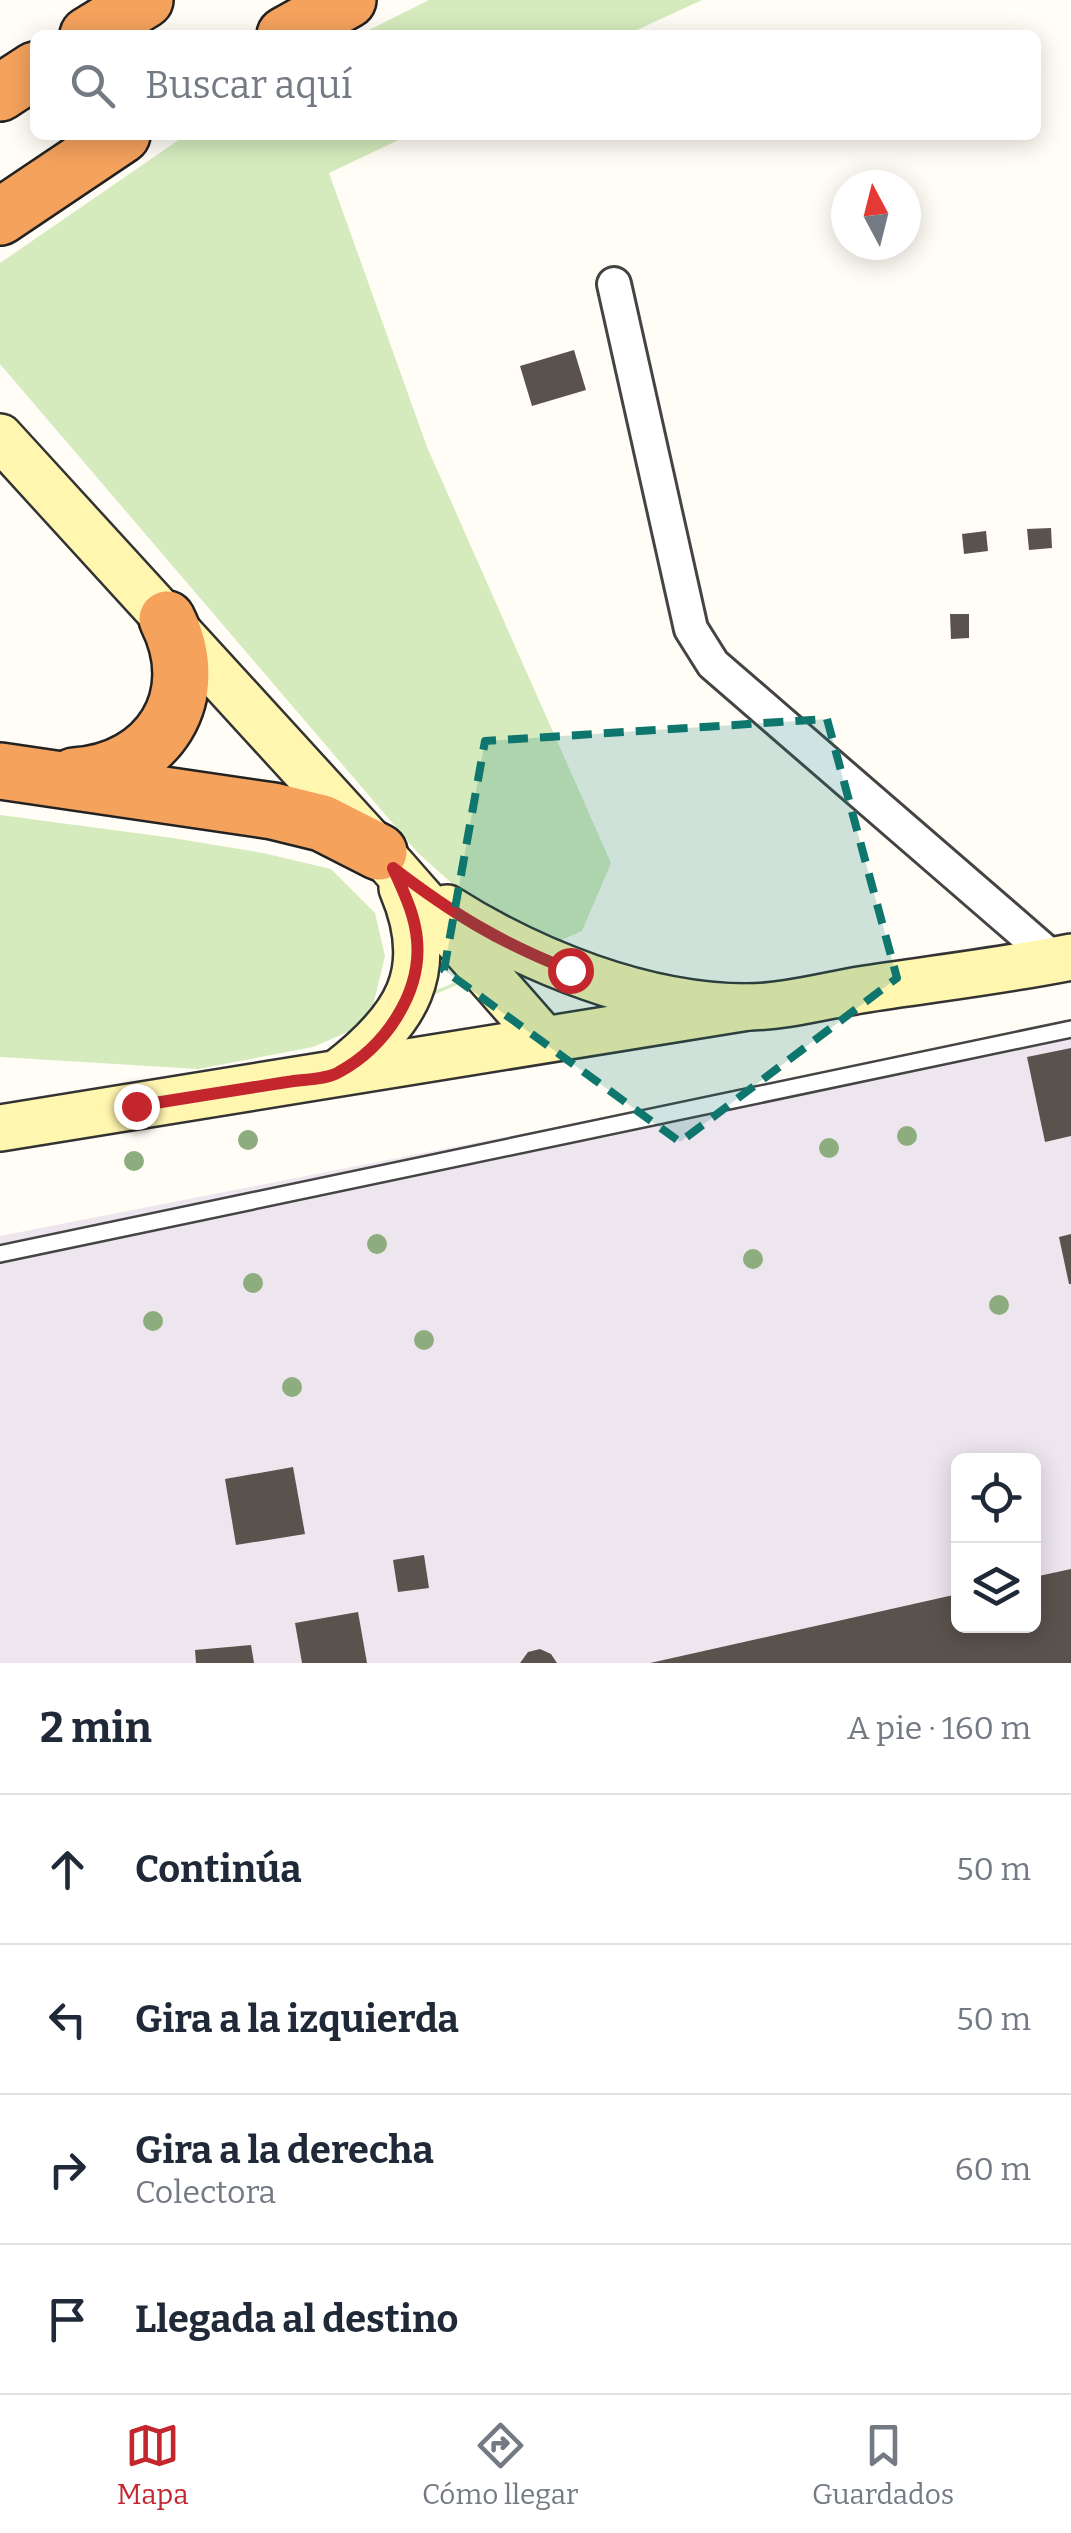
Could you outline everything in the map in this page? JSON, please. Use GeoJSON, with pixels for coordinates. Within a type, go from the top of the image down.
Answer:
{"type":"FeatureCollection","features":[{"type":"Feature","properties":{"kind":"highway"},"geometry":{"type":"LineString","coordinates":[[96,30],[145,0]]}},
{"type":"Feature","properties":{"kind":"highway"},"geometry":{"type":"LineString","coordinates":[[294,30],[348,0]]}},
{"type":"Feature","properties":{"kind":"highway"},"geometry":{"type":"LineString","coordinates":[[0,93],[30,73]]}},
{"type":"Feature","properties":{"kind":"highway"},"geometry":{"type":"LineString","coordinates":[[0,217],[115,140]]}},
{"type":"Feature","properties":{"kind":"highway"},"geometry":{"type":"LineString","coordinates":[[23,775],[89,776],[154,746],[172,718],[182,666],[167,619]]}},
{"type":"Feature","properties":{"kind":"highway"},"geometry":{"type":"LineString","coordinates":[[23,775],[273,810],[322,823],[386,860]]}},
{"type":"Feature","properties":{"kind":"main road"},"geometry":{"type":"LineString","coordinates":[[0,437],[544,1039]]}},
{"type":"Feature","properties":{"kind":"main road"},"geometry":{"type":"LineString","coordinates":[[386,860],[476,926],[510,946],[554,964],[622,987],[748,1008]]}},
{"type":"Feature","properties":{"kind":"main road"},"geometry":{"type":"LineString","coordinates":[[337,1074],[388,1030],[411,988],[418,941],[412,914],[386,860]]}},
{"type":"Feature","properties":{"kind":"main road"},"geometry":{"type":"LineString","coordinates":[[0,1128],[1063,958]]}},
{"type":"Feature","properties":{"kind":"street"},"geometry":{"type":"LineString","coordinates":[[614,284],[691,630],[713,664],[1063,958]]}},
{"type":"Feature","properties":{"kind":"lane"},"geometry":{"type":"LineString","coordinates":[[0,1254],[1071,1029]]}},
{"type":"Feature","properties":{"kind":"highlighted area"},"geometry":{"type":"Polygon","coordinates":[[[827,719],[897,978],[680,1142],[444,970],[485,741],[827,719]]]}},
{"type":"Feature","properties":{"kind":"shaded area"},"geometry":{"type":"Polygon","coordinates":[[[1071,1026],[1071,1663],[0,1663],[0,1236],[1071,1026]]]}},
{"type":"Feature","properties":{"kind":"green space"},"geometry":{"type":"Polygon","coordinates":[[[429,0],[702,0],[637,30],[369,30],[429,0]]]}},
{"type":"Feature","properties":{"kind":"green space"},"geometry":{"type":"Polygon","coordinates":[[[179,140],[398,140],[329,173],[427,447],[611,863],[582,931],[313,1047],[198,1069],[0,1057],[0,815],[173,838],[331,869],[375,913],[385,956],[370,1018],[549,943],[474,903],[418,853],[0,364],[0,263],[179,140]]]}},
{"type":"Feature","properties":{"kind":"building"},"geometry":{"type":"Polygon","coordinates":[[[574,350],[586,390],[532,406],[520,366],[574,350]]]}},
{"type":"Feature","properties":{"kind":"building"},"geometry":{"type":"Polygon","coordinates":[[[1051,528],[1052,548],[1029,550],[1027,529],[1051,528]]]}},
{"type":"Feature","properties":{"kind":"building"},"geometry":{"type":"Polygon","coordinates":[[[986,531],[988,551],[964,554],[962,534],[986,531]]]}},
{"type":"Feature","properties":{"kind":"building"},"geometry":{"type":"Polygon","coordinates":[[[950,614],[969,614],[969,638],[951,639],[950,614]]]}},
{"type":"Feature","properties":{"kind":"building"},"geometry":{"type":"Polygon","coordinates":[[[1071,1048],[1071,1136],[1045,1142],[1027,1057],[1071,1048]]]}},
{"type":"Feature","properties":{"kind":"building"},"geometry":{"type":"Polygon","coordinates":[[[1071,1234],[1071,1284],[1069,1284],[1059,1237],[1071,1234]]]}},
{"type":"Feature","properties":{"kind":"building"},"geometry":{"type":"Polygon","coordinates":[[[293,1467],[305,1534],[236,1545],[225,1479],[293,1467]]]}},
{"type":"Feature","properties":{"kind":"building"},"geometry":{"type":"Polygon","coordinates":[[[424,1555],[429,1588],[398,1592],[393,1560],[424,1555]]]}},
{"type":"Feature","properties":{"kind":"building"},"geometry":{"type":"Polygon","coordinates":[[[1071,1569],[1071,1663],[650,1663],[951,1596],[951,1633],[1041,1633],[1041,1575],[1071,1569]]]}},
{"type":"Feature","properties":{"kind":"building"},"geometry":{"type":"Polygon","coordinates":[[[358,1612],[367,1663],[302,1663],[295,1623],[358,1612]]]}},
{"type":"Feature","properties":{"kind":"building"},"geometry":{"type":"Polygon","coordinates":[[[251,1645],[254,1663],[196,1663],[195,1650],[251,1645]]]}},
{"type":"Feature","properties":{"kind":"building"},"geometry":{"type":"Polygon","coordinates":[[[540,1649],[551,1654],[557,1663],[520,1663],[528,1652],[540,1649]]]}},
{"type":"Feature","properties":{"kind":"route"},"geometry":{"type":"LineString","coordinates":[[136,1106],[337,1074],[367,1051],[401,1010],[416,964],[418,941],[412,914],[393,868],[435,900],[510,946],[570,970]]}}]}
